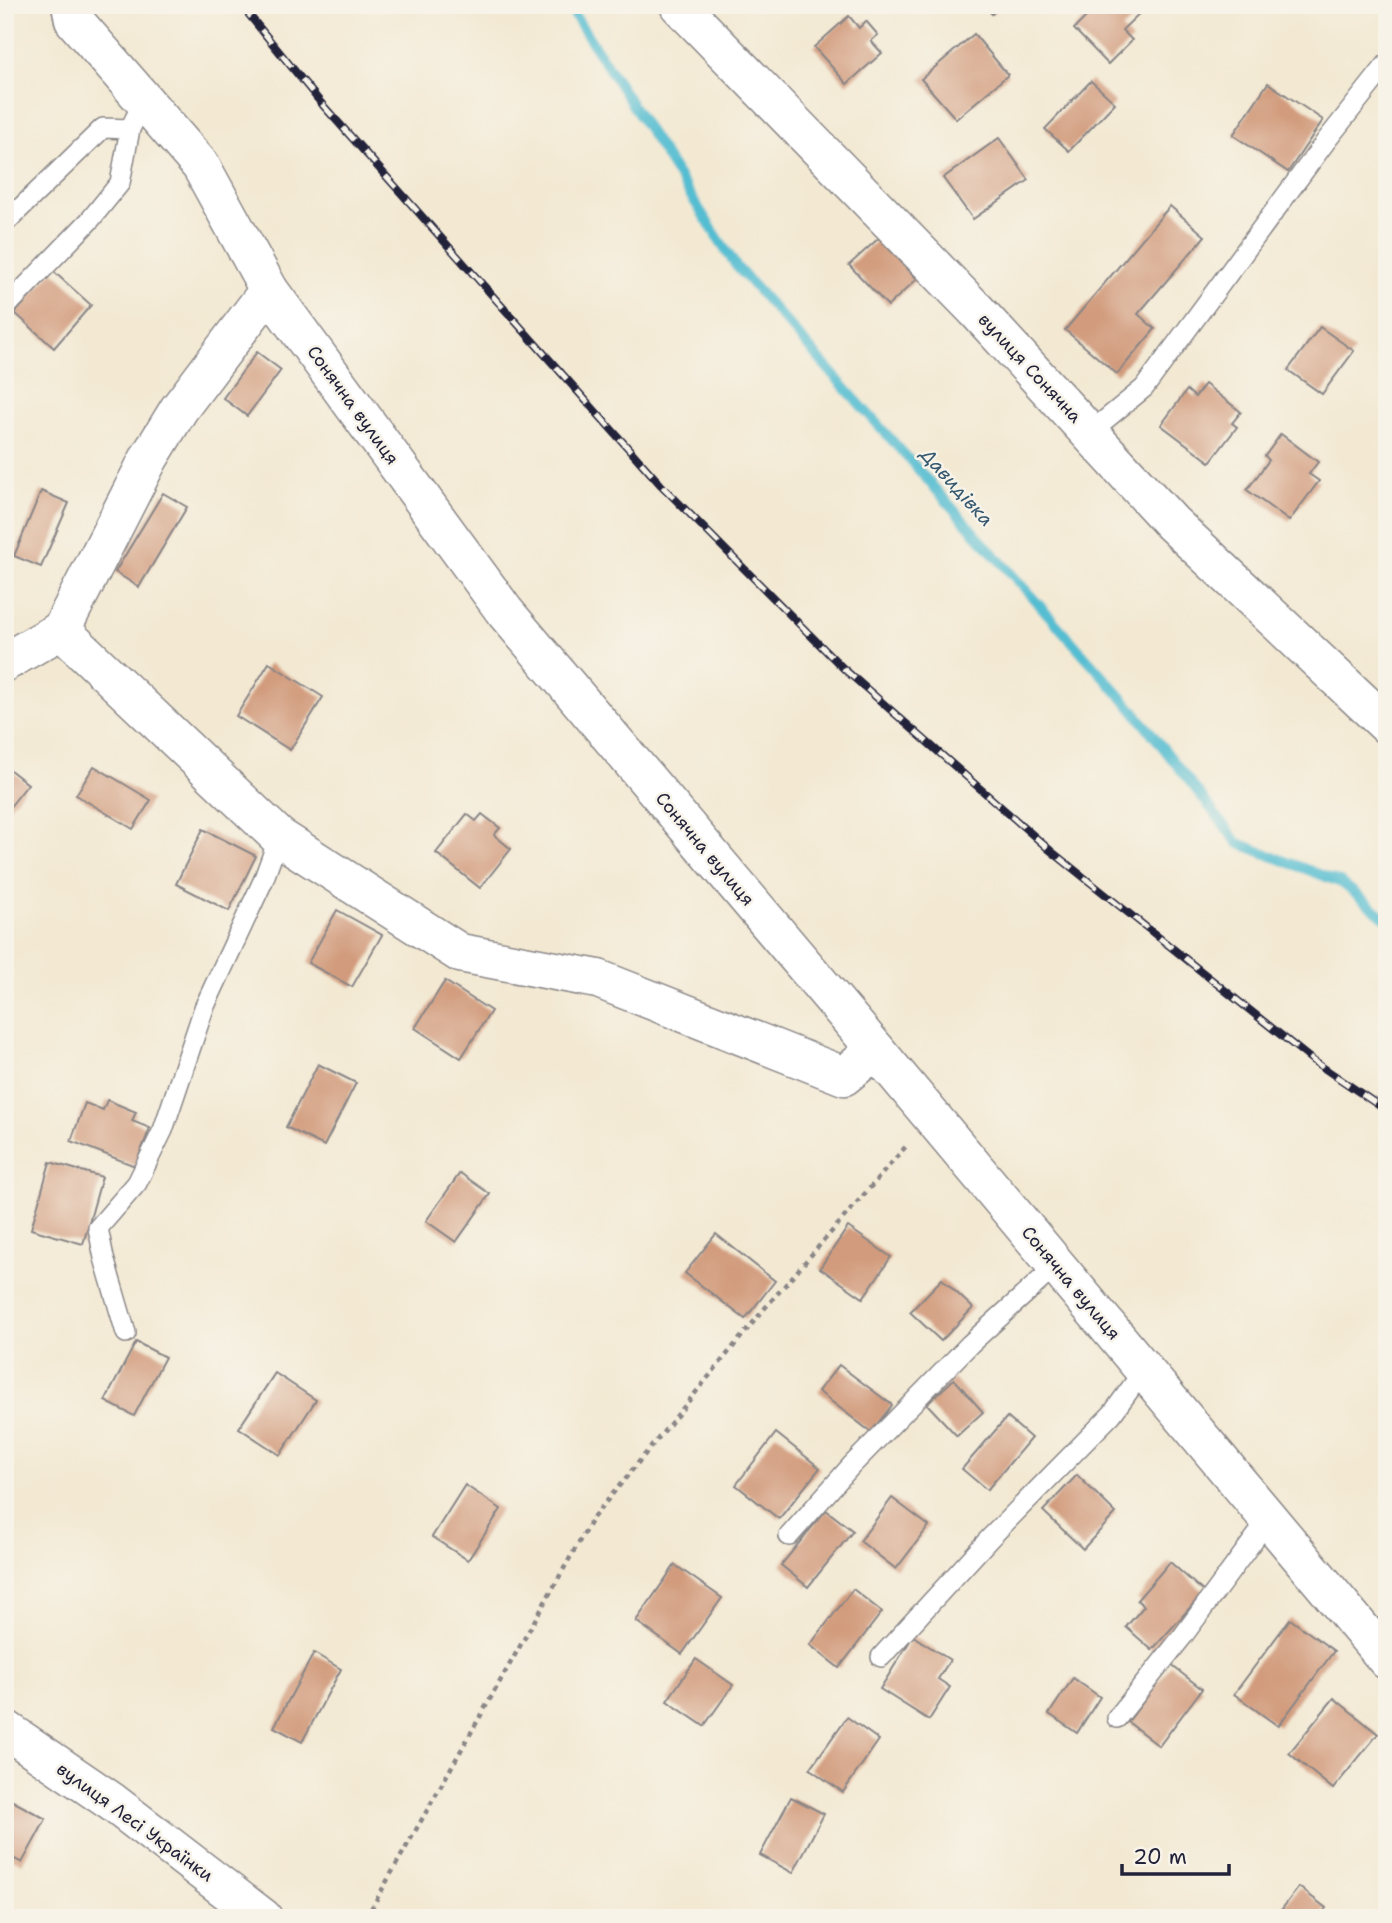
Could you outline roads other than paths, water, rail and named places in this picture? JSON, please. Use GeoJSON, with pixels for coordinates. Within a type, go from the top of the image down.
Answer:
{"type":"FeatureCollection","features":[{"type":"Feature","properties":{"kind":"street","name":"Сонячна вулиця"},"geometry":{"type":"LineString","coordinates":[[71,5],[74,20],[137,115],[201,166],[269,290],[505,612],[1387,1660]]}},
{"type":"Feature","properties":{"kind":"street","name":"вулиця Сонячна"},"geometry":{"type":"LineString","coordinates":[[680,5],[976,310],[1172,523],[1387,725]]}},
{"type":"Feature","properties":{"kind":"street"},"geometry":{"type":"LineString","coordinates":[[5,662],[61,630],[149,458],[179,409],[269,290]]}},
{"type":"Feature","properties":{"kind":"street"},"geometry":{"type":"LineString","coordinates":[[61,630],[279,837],[460,953],[598,979],[844,1076],[876,1050]]}},
{"type":"Feature","properties":{"kind":"street","name":"вулиця Лесі Українки"},"geometry":{"type":"LineString","coordinates":[[5,1729],[112,1802],[263,1918]]}},
{"type":"Feature","properties":{"kind":"lane"},"geometry":{"type":"LineString","coordinates":[[1089,433],[1144,388],[1318,152],[1387,64]]}},
{"type":"Feature","properties":{"kind":"lane"},"geometry":{"type":"LineString","coordinates":[[5,223],[103,128],[137,115]]}},
{"type":"Feature","properties":{"kind":"lane"},"geometry":{"type":"LineString","coordinates":[[5,308],[90,220],[120,183],[137,115]]}},
{"type":"Feature","properties":{"kind":"lane"},"geometry":{"type":"LineString","coordinates":[[126,1333],[98,1228],[137,1182],[163,1130],[204,1008],[263,881],[279,837]]}},
{"type":"Feature","properties":{"kind":"lane"},"geometry":{"type":"LineString","coordinates":[[789,1536],[850,1466],[961,1354],[1056,1266]]}},
{"type":"Feature","properties":{"kind":"lane"},"geometry":{"type":"LineString","coordinates":[[881,1657],[990,1538],[1112,1414],[1144,1370]]}},
{"type":"Feature","properties":{"kind":"lane"},"geometry":{"type":"LineString","coordinates":[[1117,1718],[1182,1637],[1269,1519]]}},
{"type":"Feature","properties":{"kind":"waterway","name":"Давидівка"},"geometry":{"type":"LineString","coordinates":[[568,5],[736,266],[1135,712],[1238,843],[1342,883],[1387,919]]}},
{"type":"Feature","properties":{"kind":"railway"},"geometry":{"type":"LineString","coordinates":[[241,5],[321,103],[661,485],[843,668],[1051,851],[1312,1060],[1387,1111]]}}]}
